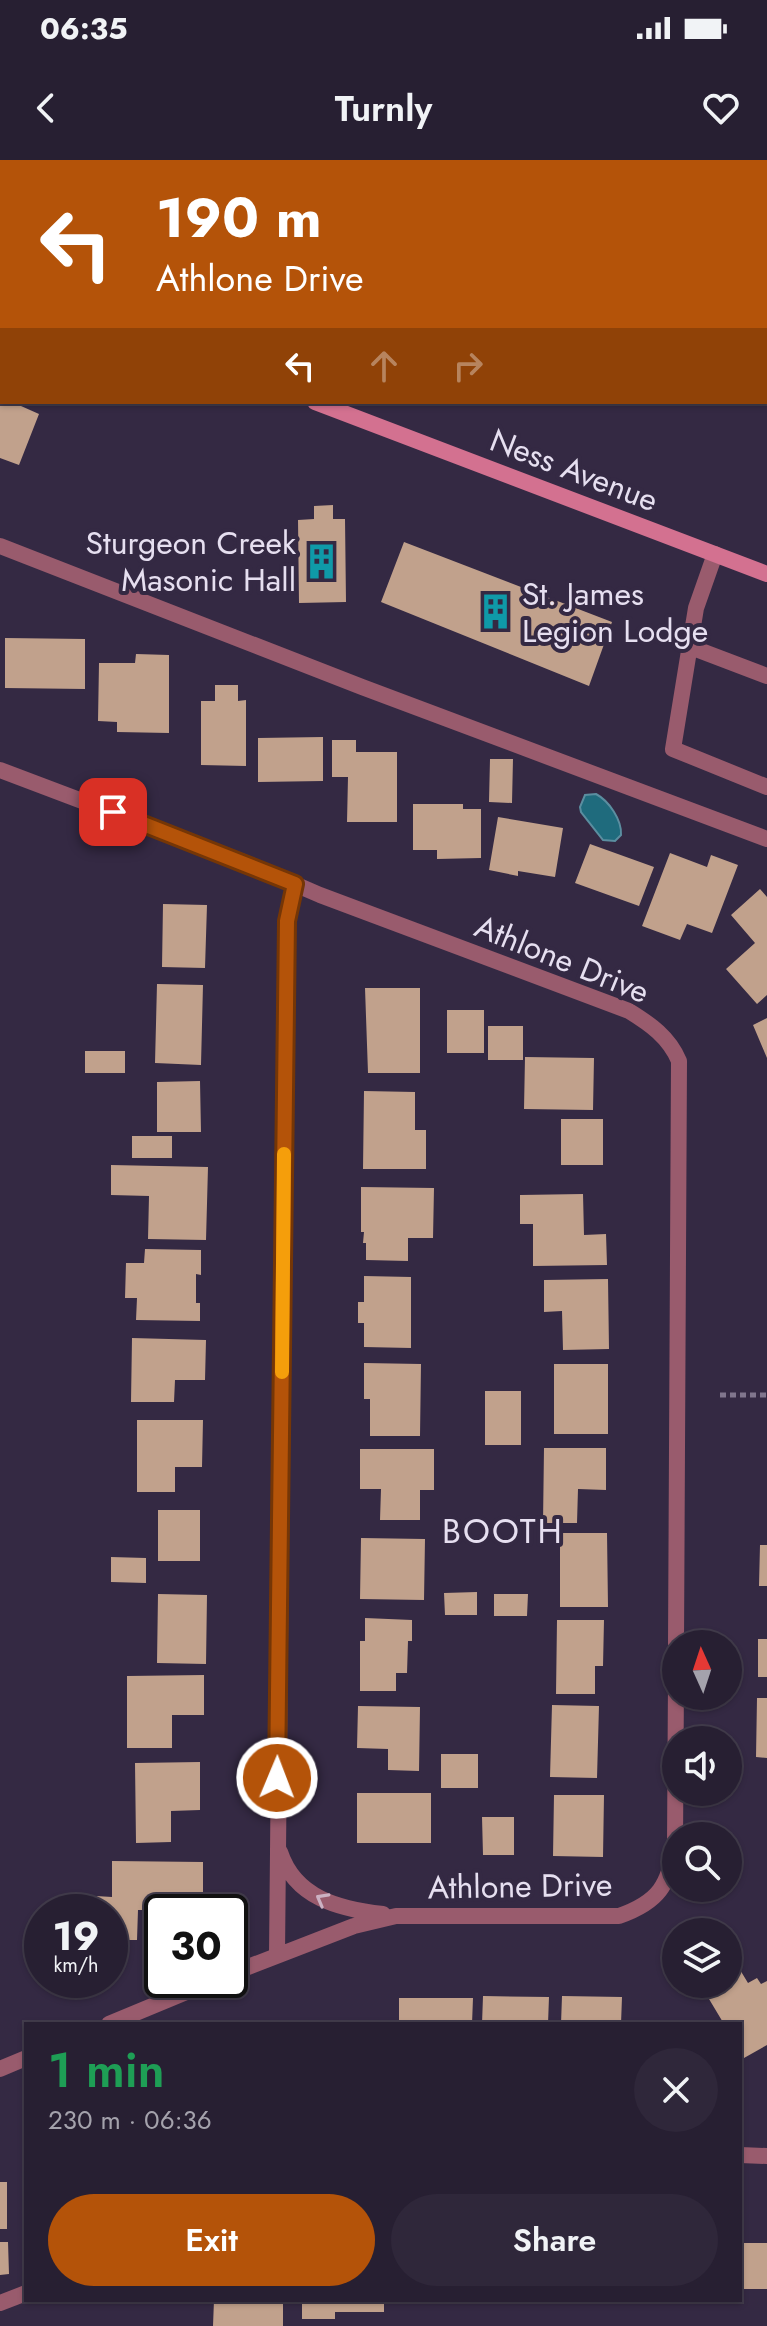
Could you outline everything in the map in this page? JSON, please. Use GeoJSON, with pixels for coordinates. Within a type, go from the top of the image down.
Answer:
{"type":"FeatureCollection","features":[{"type":"Feature","properties":{"kind":"main road","name":"Ness Avenue"},"geometry":{"type":"LineString","coordinates":[[320,404],[767,574]]}},
{"type":"Feature","properties":{"kind":"street"},"geometry":{"type":"LineString","coordinates":[[0,546],[362,687],[767,839]]}},
{"type":"Feature","properties":{"kind":"street"},"geometry":{"type":"LineString","coordinates":[[715,554],[696,608],[673,749],[767,787]]}},
{"type":"Feature","properties":{"kind":"street"},"geometry":{"type":"LineString","coordinates":[[688,646],[767,676]]}},
{"type":"Feature","properties":{"kind":"street","name":"Athlone Drive"},"geometry":{"type":"LineString","coordinates":[[0,770],[629,1011],[672,1045],[679,1061],[676,1630]]}},
{"type":"Feature","properties":{"kind":"street"},"geometry":{"type":"LineString","coordinates":[[277,1955],[287,921],[295,884]]}},
{"type":"Feature","properties":{"kind":"street","name":"Athlone Drive"},"geometry":{"type":"LineString","coordinates":[[277,1841],[292,1878],[331,1905],[396,1916],[619,1916],[641,1908],[657,1895],[671,1870],[675,1845],[676,1710]]}},
{"type":"Feature","properties":{"kind":"street","name":"Athlone Drive"},"geometry":{"type":"LineString","coordinates":[[248,1967],[354,1926],[396,1916]]}},
{"type":"Feature","properties":{"kind":"street"},"geometry":{"type":"LineString","coordinates":[[114,2022],[172,1998]]}},
{"type":"Feature","properties":{"kind":"street"},"geometry":{"type":"LineString","coordinates":[[0,2069],[24,2059]]}},
{"type":"Feature","properties":{"kind":"street"},"geometry":{"type":"LineString","coordinates":[[742,2155],[767,2156]]}},
{"type":"Feature","properties":{"kind":"street"},"geometry":{"type":"LineString","coordinates":[[0,2303],[24,2294]]}},
{"type":"Feature","properties":{"kind":"path"},"geometry":{"type":"LineString","coordinates":[[720,1395],[767,1395]]}},
{"type":"Feature","properties":{"kind":"water"},"geometry":{"type":"Polygon","coordinates":[[[596,794],[606,801],[617,817],[621,835],[615,841],[603,840],[581,812],[585,795],[596,794]]]}},
{"type":"Feature","properties":{"kind":"building"},"geometry":{"type":"Polygon","coordinates":[[[0,404],[22,404],[39,414],[19,465],[0,458],[0,404]]]}},
{"type":"Feature","properties":{"kind":"building","name":"Sturgeon Creek Masonic Hall"},"geometry":{"type":"Polygon","coordinates":[[[333,505],[333,519],[345,519],[346,602],[299,603],[298,520],[314,519],[314,506],[333,505]]]}},
{"type":"Feature","properties":{"kind":"building","name":"St. James Legion Lodge"},"geometry":{"type":"Polygon","coordinates":[[[404,542],[612,622],[589,686],[381,602],[404,542]]]}},
{"type":"Feature","properties":{"kind":"building"},"geometry":{"type":"Polygon","coordinates":[[[5,638],[85,639],[85,689],[5,688],[5,638]]]}},
{"type":"Feature","properties":{"kind":"building"},"geometry":{"type":"Polygon","coordinates":[[[136,654],[169,655],[169,733],[117,732],[117,722],[98,721],[99,663],[135,663],[136,654]]]}},
{"type":"Feature","properties":{"kind":"building"},"geometry":{"type":"Polygon","coordinates":[[[215,685],[238,685],[238,701],[246,700],[246,766],[201,765],[201,701],[215,701],[215,685]]]}},
{"type":"Feature","properties":{"kind":"building"},"geometry":{"type":"Polygon","coordinates":[[[323,737],[323,781],[258,782],[258,738],[323,737]]]}},
{"type":"Feature","properties":{"kind":"building"},"geometry":{"type":"Polygon","coordinates":[[[332,740],[356,740],[356,752],[397,752],[397,822],[347,822],[348,777],[332,777],[332,740]]]}},
{"type":"Feature","properties":{"kind":"building"},"geometry":{"type":"Polygon","coordinates":[[[490,759],[513,759],[512,803],[489,802],[490,759]]]}},
{"type":"Feature","properties":{"kind":"building"},"geometry":{"type":"Polygon","coordinates":[[[413,804],[463,804],[463,809],[481,809],[481,858],[437,859],[437,850],[413,850],[413,804]]]}},
{"type":"Feature","properties":{"kind":"building"},"geometry":{"type":"Polygon","coordinates":[[[498,817],[563,828],[555,877],[518,871],[518,876],[489,870],[498,817]]]}},
{"type":"Feature","properties":{"kind":"building"},"geometry":{"type":"Polygon","coordinates":[[[590,844],[654,867],[639,906],[575,883],[590,844]]]}},
{"type":"Feature","properties":{"kind":"building"},"geometry":{"type":"Polygon","coordinates":[[[670,853],[707,867],[711,855],[738,865],[712,933],[687,924],[680,940],[642,926],[670,853]]]}},
{"type":"Feature","properties":{"kind":"building"},"geometry":{"type":"Polygon","coordinates":[[[760,889],[767,897],[767,995],[757,1004],[726,969],[755,943],[731,915],[760,889]]]}},
{"type":"Feature","properties":{"kind":"building"},"geometry":{"type":"Polygon","coordinates":[[[163,904],[207,905],[205,968],[162,967],[163,904]]]}},
{"type":"Feature","properties":{"kind":"building"},"geometry":{"type":"Polygon","coordinates":[[[157,984],[203,985],[201,1065],[155,1063],[157,984]]]}},
{"type":"Feature","properties":{"kind":"building"},"geometry":{"type":"Polygon","coordinates":[[[365,988],[420,988],[420,1073],[368,1073],[365,988]]]}},
{"type":"Feature","properties":{"kind":"building"},"geometry":{"type":"Polygon","coordinates":[[[447,1010],[484,1010],[484,1053],[447,1053],[447,1010]]]}},
{"type":"Feature","properties":{"kind":"building"},"geometry":{"type":"Polygon","coordinates":[[[767,1018],[767,1058],[753,1025],[767,1018]]]}},
{"type":"Feature","properties":{"kind":"building"},"geometry":{"type":"Polygon","coordinates":[[[488,1026],[523,1026],[523,1060],[488,1060],[488,1026]]]}},
{"type":"Feature","properties":{"kind":"building"},"geometry":{"type":"Polygon","coordinates":[[[85,1051],[125,1051],[125,1073],[85,1073],[85,1051]]]}},
{"type":"Feature","properties":{"kind":"building"},"geometry":{"type":"Polygon","coordinates":[[[525,1057],[594,1058],[593,1110],[524,1109],[525,1057]]]}},
{"type":"Feature","properties":{"kind":"building"},"geometry":{"type":"Polygon","coordinates":[[[200,1081],[201,1132],[157,1132],[157,1082],[200,1081]]]}},
{"type":"Feature","properties":{"kind":"building"},"geometry":{"type":"Polygon","coordinates":[[[364,1091],[415,1092],[415,1130],[426,1130],[426,1169],[363,1169],[364,1091]]]}},
{"type":"Feature","properties":{"kind":"building"},"geometry":{"type":"Polygon","coordinates":[[[561,1119],[603,1119],[603,1165],[561,1165],[561,1119]]]}},
{"type":"Feature","properties":{"kind":"building"},"geometry":{"type":"Polygon","coordinates":[[[132,1136],[172,1136],[172,1158],[132,1158],[132,1136]]]}},
{"type":"Feature","properties":{"kind":"building"},"geometry":{"type":"Polygon","coordinates":[[[111,1165],[208,1167],[206,1240],[148,1239],[149,1196],[111,1195],[111,1165]]]}},
{"type":"Feature","properties":{"kind":"building"},"geometry":{"type":"Polygon","coordinates":[[[361,1187],[434,1188],[433,1238],[408,1238],[408,1261],[366,1260],[366,1243],[363,1243],[364,1232],[361,1232],[361,1187]]]}},
{"type":"Feature","properties":{"kind":"building"},"geometry":{"type":"Polygon","coordinates":[[[583,1194],[584,1235],[606,1234],[607,1265],[533,1266],[533,1224],[520,1224],[520,1195],[583,1194]]]}},
{"type":"Feature","properties":{"kind":"building"},"geometry":{"type":"Polygon","coordinates":[[[145,1249],[201,1250],[201,1275],[196,1274],[196,1303],[200,1303],[200,1321],[136,1320],[137,1298],[125,1298],[126,1263],[144,1263],[145,1249]]]}},
{"type":"Feature","properties":{"kind":"building"},"geometry":{"type":"Polygon","coordinates":[[[364,1276],[411,1277],[411,1348],[364,1347],[364,1323],[358,1323],[358,1302],[364,1302],[364,1276]]]}},
{"type":"Feature","properties":{"kind":"building"},"geometry":{"type":"Polygon","coordinates":[[[608,1279],[609,1349],[563,1350],[562,1311],[544,1312],[544,1280],[608,1279]]]}},
{"type":"Feature","properties":{"kind":"building"},"geometry":{"type":"Polygon","coordinates":[[[132,1338],[206,1340],[205,1380],[175,1380],[174,1402],[131,1402],[132,1338]]]}},
{"type":"Feature","properties":{"kind":"building"},"geometry":{"type":"Polygon","coordinates":[[[364,1363],[421,1364],[420,1436],[370,1436],[370,1399],[364,1399],[364,1363]]]}},
{"type":"Feature","properties":{"kind":"building"},"geometry":{"type":"Polygon","coordinates":[[[554,1364],[608,1364],[608,1434],[554,1434],[554,1364]]]}},
{"type":"Feature","properties":{"kind":"building"},"geometry":{"type":"Polygon","coordinates":[[[485,1391],[521,1391],[521,1445],[485,1445],[485,1391]]]}},
{"type":"Feature","properties":{"kind":"building"},"geometry":{"type":"Polygon","coordinates":[[[137,1420],[203,1420],[202,1467],[175,1467],[175,1492],[137,1492],[137,1420]]]}},
{"type":"Feature","properties":{"kind":"building"},"geometry":{"type":"Polygon","coordinates":[[[544,1448],[606,1448],[606,1490],[578,1489],[577,1523],[543,1523],[544,1448]]]}},
{"type":"Feature","properties":{"kind":"building"},"geometry":{"type":"Polygon","coordinates":[[[360,1449],[434,1449],[434,1490],[420,1490],[420,1520],[380,1520],[381,1489],[360,1489],[360,1449]]]}},
{"type":"Feature","properties":{"kind":"building"},"geometry":{"type":"Polygon","coordinates":[[[158,1510],[200,1510],[200,1561],[158,1561],[158,1510]]]}},
{"type":"Feature","properties":{"kind":"building"},"geometry":{"type":"Polygon","coordinates":[[[560,1533],[607,1533],[608,1607],[560,1607],[560,1533]]]}},
{"type":"Feature","properties":{"kind":"building"},"geometry":{"type":"Polygon","coordinates":[[[361,1538],[425,1539],[424,1600],[360,1599],[361,1538]]]}},
{"type":"Feature","properties":{"kind":"building"},"geometry":{"type":"Polygon","coordinates":[[[760,1545],[767,1545],[767,1586],[759,1586],[760,1545]]]}},
{"type":"Feature","properties":{"kind":"building"},"geometry":{"type":"Polygon","coordinates":[[[111,1557],[146,1558],[146,1583],[111,1582],[111,1557]]]}},
{"type":"Feature","properties":{"kind":"building"},"geometry":{"type":"Polygon","coordinates":[[[477,1592],[477,1615],[445,1615],[444,1593],[477,1592]]]}},
{"type":"Feature","properties":{"kind":"building"},"geometry":{"type":"Polygon","coordinates":[[[158,1594],[207,1595],[206,1664],[157,1663],[158,1594]]]}},
{"type":"Feature","properties":{"kind":"building"},"geometry":{"type":"Polygon","coordinates":[[[494,1594],[528,1594],[527,1616],[494,1616],[494,1594]]]}},
{"type":"Feature","properties":{"kind":"building"},"geometry":{"type":"Polygon","coordinates":[[[365,1618],[412,1620],[407,1673],[396,1673],[396,1691],[360,1691],[360,1641],[365,1641],[365,1618]]]}},
{"type":"Feature","properties":{"kind":"building"},"geometry":{"type":"Polygon","coordinates":[[[557,1620],[604,1620],[603,1666],[595,1666],[595,1694],[556,1694],[557,1620]]]}},
{"type":"Feature","properties":{"kind":"building"},"geometry":{"type":"Polygon","coordinates":[[[758,1639],[767,1639],[767,1677],[758,1677],[758,1639]]]}},
{"type":"Feature","properties":{"kind":"building"},"geometry":{"type":"Polygon","coordinates":[[[204,1675],[204,1715],[172,1715],[172,1748],[127,1748],[127,1676],[204,1675]]]}},
{"type":"Feature","properties":{"kind":"building"},"geometry":{"type":"Polygon","coordinates":[[[757,1698],[767,1698],[767,1758],[756,1757],[757,1698]]]}},
{"type":"Feature","properties":{"kind":"building"},"geometry":{"type":"Polygon","coordinates":[[[552,1705],[599,1706],[597,1778],[550,1777],[552,1705]]]}},
{"type":"Feature","properties":{"kind":"building"},"geometry":{"type":"Polygon","coordinates":[[[358,1706],[420,1707],[419,1771],[388,1770],[388,1749],[357,1748],[358,1706]]]}},
{"type":"Feature","properties":{"kind":"building"},"geometry":{"type":"Polygon","coordinates":[[[441,1754],[478,1754],[478,1788],[441,1788],[441,1754]]]}},
{"type":"Feature","properties":{"kind":"building"},"geometry":{"type":"Polygon","coordinates":[[[200,1762],[200,1810],[171,1811],[171,1842],[136,1843],[135,1763],[200,1762]]]}},
{"type":"Feature","properties":{"kind":"building"},"geometry":{"type":"Polygon","coordinates":[[[357,1793],[431,1793],[431,1843],[357,1843],[357,1793]]]}},
{"type":"Feature","properties":{"kind":"building"},"geometry":{"type":"Polygon","coordinates":[[[554,1795],[604,1795],[603,1857],[553,1856],[554,1795]]]}},
{"type":"Feature","properties":{"kind":"building"},"geometry":{"type":"Polygon","coordinates":[[[482,1817],[514,1817],[514,1855],[483,1855],[482,1817]]]}},
{"type":"Feature","properties":{"kind":"building"},"geometry":{"type":"Polygon","coordinates":[[[112,1861],[203,1862],[203,1894],[144,1894],[144,1910],[138,1910],[137,1940],[128,1940],[128,1894],[112,1894],[112,1861]]]}},
{"type":"Feature","properties":{"kind":"building"},"geometry":{"type":"Polygon","coordinates":[[[742,1973],[748,1983],[757,1978],[761,1984],[767,1981],[767,2045],[744,2058],[742,2022],[723,2022],[708,1998],[742,1998],[742,1973]]]}},
{"type":"Feature","properties":{"kind":"building"},"geometry":{"type":"Polygon","coordinates":[[[483,1996],[549,1997],[548,2022],[482,2022],[483,1996]]]}},
{"type":"Feature","properties":{"kind":"building"},"geometry":{"type":"Polygon","coordinates":[[[562,1996],[622,1997],[621,2022],[561,2022],[562,1996]]]}},
{"type":"Feature","properties":{"kind":"building"},"geometry":{"type":"Polygon","coordinates":[[[399,1998],[473,1998],[472,2022],[399,2022],[399,1998]]]}},
{"type":"Feature","properties":{"kind":"building"},"geometry":{"type":"Polygon","coordinates":[[[0,2182],[7,2182],[7,2229],[0,2229],[0,2182]]]}},
{"type":"Feature","properties":{"kind":"building"},"geometry":{"type":"Polygon","coordinates":[[[0,2242],[8,2242],[9,2274],[0,2275],[0,2242]]]}},
{"type":"Feature","properties":{"kind":"building"},"geometry":{"type":"Polygon","coordinates":[[[742,2243],[767,2243],[767,2289],[742,2289],[742,2243]]]}},
{"type":"Feature","properties":{"kind":"building"},"geometry":{"type":"Polygon","coordinates":[[[214,2302],[283,2302],[283,2326],[213,2326],[214,2302]]]}},
{"type":"Feature","properties":{"kind":"building"},"geometry":{"type":"Polygon","coordinates":[[[302,2302],[384,2302],[384,2312],[335,2312],[335,2319],[302,2319],[302,2302]]]}},
{"type":"Feature","properties":{"kind":"slow traffic"},"geometry":{"type":"LineString","coordinates":[[282,1372],[284,1154]]}},
{"type":"Feature","properties":{"kind":"place","name":"Sturgeon Creek Masonic Hall"},"geometry":{"type":"Point","coordinates":[322,561]}},
{"type":"Feature","properties":{"kind":"place","name":"St. James Legion Lodge"},"geometry":{"type":"Point","coordinates":[496,612]}},
{"type":"Feature","properties":{"kind":"district","name":"BOOTH"},"geometry":{"type":"Point","coordinates":[503,1531]}},
{"type":"Feature","properties":{"kind":"route"},"geometry":{"type":"LineString","coordinates":[[113,812],[295,884],[287,921],[277,1778]]}}]}
